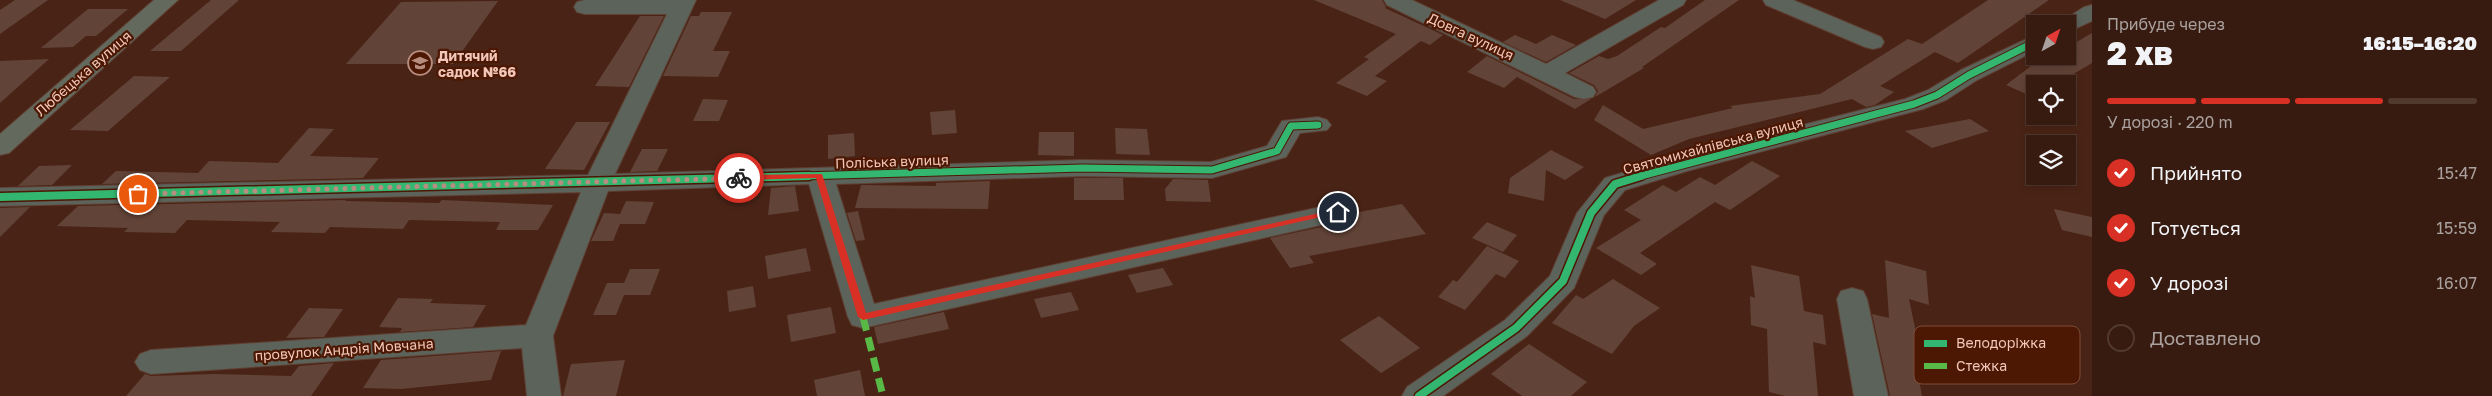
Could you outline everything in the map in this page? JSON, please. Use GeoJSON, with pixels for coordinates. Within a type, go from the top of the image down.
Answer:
{"type":"FeatureCollection","features":[{"type":"Feature","properties":{"kind":"main road","name":"Любецька вулиця"},"geometry":{"type":"LineString","coordinates":[[0,147],[167,0]]}},
{"type":"Feature","properties":{"kind":"street","name":"Довга вулиця"},"geometry":{"type":"LineString","coordinates":[[1395,0],[1584,92]]}},
{"type":"Feature","properties":{"kind":"street"},"geometry":{"type":"LineString","coordinates":[[1548,73],[1675,0]]}},
{"type":"Feature","properties":{"kind":"street"},"geometry":{"type":"LineString","coordinates":[[1774,0],[1873,42]]}},
{"type":"Feature","properties":{"kind":"street"},"geometry":{"type":"LineString","coordinates":[[544,396],[537,336],[598,182],[684,4],[585,7]]}},
{"type":"Feature","properties":{"kind":"street"},"geometry":{"type":"LineString","coordinates":[[2076,21],[2092,12]]}},
{"type":"Feature","properties":{"kind":"street","name":"Святомихайлівська вулиця"},"geometry":{"type":"LineString","coordinates":[[1419,396],[1516,328],[1563,281],[1591,213],[1615,184],[1678,165],[1914,104],[1937,95],[1969,75],[2026,46]]}},
{"type":"Feature","properties":{"kind":"street","name":"Поліська вулиця"},"geometry":{"type":"LineString","coordinates":[[0,197],[1082,168],[1212,170],[1277,150],[1291,126],[1318,125]]}},
{"type":"Feature","properties":{"kind":"street"},"geometry":{"type":"LineString","coordinates":[[820,175],[863,317],[1338,212]]}},
{"type":"Feature","properties":{"kind":"street"},"geometry":{"type":"LineString","coordinates":[[1852,299],[1871,396]]}},
{"type":"Feature","properties":{"kind":"street","name":"провулок Андрія Мовчана"},"geometry":{"type":"LineString","coordinates":[[151,362],[537,336]]}},
{"type":"Feature","properties":{"kind":"building"},"geometry":{"type":"Polygon","coordinates":[[[15,0],[48,0],[0,34],[0,10],[15,0]]]}},
{"type":"Feature","properties":{"kind":"building"},"geometry":{"type":"Polygon","coordinates":[[[211,0],[239,0],[181,51],[150,51],[211,0]]]}},
{"type":"Feature","properties":{"kind":"building"},"geometry":{"type":"Polygon","coordinates":[[[1314,0],[1382,0],[1385,8],[1443,35],[1430,45],[1421,41],[1375,76],[1387,81],[1367,96],[1336,83],[1369,59],[1364,57],[1396,34],[1314,0]]]}},
{"type":"Feature","properties":{"kind":"building"},"geometry":{"type":"Polygon","coordinates":[[[1560,0],[1636,0],[1605,19],[1560,0]]]}},
{"type":"Feature","properties":{"kind":"building"},"geometry":{"type":"Polygon","coordinates":[[[1705,0],[1739,0],[1642,67],[1644,68],[1595,97],[1598,91],[1594,85],[1569,73],[1599,56],[1608,59],[1617,56],[1661,27],[1665,28],[1705,0]]]}},
{"type":"Feature","properties":{"kind":"building"},"geometry":{"type":"Polygon","coordinates":[[[1988,0],[2049,0],[1958,63],[1935,52],[1880,86],[1894,92],[1875,105],[1866,107],[1852,99],[1689,139],[1651,155],[1594,120],[1603,105],[1643,129],[1733,108],[1730,106],[1820,94],[1908,39],[1922,44],[1988,0]]]}},
{"type":"Feature","properties":{"kind":"building"},"geometry":{"type":"Polygon","coordinates":[[[498,1],[453,64],[346,64],[401,2],[498,1]]]}},
{"type":"Feature","properties":{"kind":"building"},"geometry":{"type":"Polygon","coordinates":[[[88,9],[128,9],[96,36],[86,36],[73,47],[41,48],[88,9]]]}},
{"type":"Feature","properties":{"kind":"building"},"geometry":{"type":"Polygon","coordinates":[[[701,12],[732,12],[713,51],[730,51],[718,77],[663,76],[691,16],[699,16],[701,12]]]}},
{"type":"Feature","properties":{"kind":"building"},"geometry":{"type":"Polygon","coordinates":[[[640,16],[664,16],[629,87],[595,86],[640,16]]]}},
{"type":"Feature","properties":{"kind":"building"},"geometry":{"type":"Polygon","coordinates":[[[2092,33],[2092,63],[2072,75],[2026,75],[2026,94],[2006,85],[2032,65],[2076,65],[2076,42],[2092,33]]]}},
{"type":"Feature","properties":{"kind":"building"},"geometry":{"type":"Polygon","coordinates":[[[1515,35],[1536,44],[1552,35],[1576,45],[1546,62],[1503,42],[1515,35]]]}},
{"type":"Feature","properties":{"kind":"building"},"geometry":{"type":"Polygon","coordinates":[[[1487,56],[1574,99],[1591,99],[1575,109],[1517,77],[1504,88],[1467,72],[1487,56]]]}},
{"type":"Feature","properties":{"kind":"building"},"geometry":{"type":"Polygon","coordinates":[[[49,59],[0,103],[0,61],[49,59]]]}},
{"type":"Feature","properties":{"kind":"building"},"geometry":{"type":"Polygon","coordinates":[[[134,76],[170,77],[108,131],[70,130],[134,76]]]}},
{"type":"Feature","properties":{"kind":"building"},"geometry":{"type":"Polygon","coordinates":[[[703,99],[728,100],[719,121],[693,121],[703,99]]]}},
{"type":"Feature","properties":{"kind":"building"},"geometry":{"type":"Polygon","coordinates":[[[955,110],[957,133],[932,135],[930,112],[955,110]]]}},
{"type":"Feature","properties":{"kind":"building"},"geometry":{"type":"Polygon","coordinates":[[[1970,119],[1989,131],[1932,148],[1905,131],[1970,119]]]}},
{"type":"Feature","properties":{"kind":"building"},"geometry":{"type":"Polygon","coordinates":[[[576,122],[610,122],[584,170],[545,169],[576,122]]]}},
{"type":"Feature","properties":{"kind":"building"},"geometry":{"type":"Polygon","coordinates":[[[309,128],[334,129],[310,156],[379,158],[363,178],[102,184],[116,171],[198,173],[209,161],[278,163],[309,128]]]}},
{"type":"Feature","properties":{"kind":"building"},"geometry":{"type":"Polygon","coordinates":[[[1115,128],[1147,129],[1150,155],[1116,154],[1115,128]]]}},
{"type":"Feature","properties":{"kind":"building"},"geometry":{"type":"Polygon","coordinates":[[[1039,132],[1074,132],[1074,156],[1038,155],[1039,132]]]}},
{"type":"Feature","properties":{"kind":"building"},"geometry":{"type":"Polygon","coordinates":[[[854,133],[855,156],[828,159],[828,135],[854,133]]]}},
{"type":"Feature","properties":{"kind":"building"},"geometry":{"type":"Polygon","coordinates":[[[642,149],[668,149],[657,171],[630,172],[642,149]]]}},
{"type":"Feature","properties":{"kind":"building"},"geometry":{"type":"Polygon","coordinates":[[[1551,150],[1584,167],[1565,180],[1546,170],[1544,201],[1508,193],[1510,178],[1551,150]]]}},
{"type":"Feature","properties":{"kind":"building"},"geometry":{"type":"Polygon","coordinates":[[[1752,161],[1780,176],[1730,210],[1715,202],[1640,253],[1657,264],[1641,275],[1596,248],[1641,220],[1624,210],[1663,185],[1676,192],[1700,177],[1715,185],[1752,161]]]}},
{"type":"Feature","properties":{"kind":"building"},"geometry":{"type":"Polygon","coordinates":[[[72,165],[52,185],[18,186],[39,166],[72,165]]]}},
{"type":"Feature","properties":{"kind":"building"},"geometry":{"type":"Polygon","coordinates":[[[1074,178],[1123,178],[1124,200],[1074,200],[1074,178]]]}},
{"type":"Feature","properties":{"kind":"building"},"geometry":{"type":"Polygon","coordinates":[[[1173,179],[1208,180],[1211,202],[1166,201],[1165,189],[1173,179]]]}},
{"type":"Feature","properties":{"kind":"building"},"geometry":{"type":"Polygon","coordinates":[[[990,181],[988,209],[855,208],[861,185],[936,186],[936,183],[990,181]]]}},
{"type":"Feature","properties":{"kind":"building"},"geometry":{"type":"Polygon","coordinates":[[[795,186],[799,211],[768,215],[771,188],[795,186]]]}},
{"type":"Feature","properties":{"kind":"building"},"geometry":{"type":"Polygon","coordinates":[[[346,200],[439,203],[442,200],[553,205],[538,230],[496,230],[500,222],[409,220],[403,229],[330,227],[325,233],[271,232],[280,222],[187,220],[175,233],[124,232],[128,228],[57,226],[78,206],[346,200]]]}},
{"type":"Feature","properties":{"kind":"building"},"geometry":{"type":"Polygon","coordinates":[[[626,201],[654,202],[645,224],[620,224],[613,241],[591,241],[604,213],[620,214],[626,201]]]}},
{"type":"Feature","properties":{"kind":"building"},"geometry":{"type":"Polygon","coordinates":[[[1402,204],[1426,234],[1309,256],[1314,263],[1290,268],[1270,238],[1340,223],[1350,220],[1354,213],[1402,204]]]}},
{"type":"Feature","properties":{"kind":"building"},"geometry":{"type":"Polygon","coordinates":[[[30,207],[0,237],[0,208],[30,207]]]}},
{"type":"Feature","properties":{"kind":"building"},"geometry":{"type":"Polygon","coordinates":[[[2054,209],[2092,217],[2092,237],[2062,230],[2054,209]]]}},
{"type":"Feature","properties":{"kind":"building"},"geometry":{"type":"Polygon","coordinates":[[[858,211],[865,240],[856,241],[847,213],[858,211]]]}},
{"type":"Feature","properties":{"kind":"building"},"geometry":{"type":"Polygon","coordinates":[[[1487,222],[1517,235],[1503,252],[1472,238],[1487,222]]]}},
{"type":"Feature","properties":{"kind":"building"},"geometry":{"type":"Polygon","coordinates":[[[1487,246],[1519,261],[1505,278],[1496,274],[1465,310],[1438,297],[1453,280],[1457,282],[1487,246]]]}},
{"type":"Feature","properties":{"kind":"building"},"geometry":{"type":"Polygon","coordinates":[[[806,248],[811,271],[768,279],[765,256],[806,248]]]}},
{"type":"Feature","properties":{"kind":"building"},"geometry":{"type":"Polygon","coordinates":[[[1885,260],[1926,271],[1929,305],[1909,299],[1915,326],[1914,384],[1920,384],[1922,396],[1890,396],[1872,314],[1889,318],[1885,260]]]}},
{"type":"Feature","properties":{"kind":"building"},"geometry":{"type":"Polygon","coordinates":[[[1751,265],[1799,276],[1804,311],[1823,315],[1826,345],[1813,342],[1818,396],[1785,396],[1769,392],[1767,329],[1751,325],[1750,296],[1755,298],[1751,265]]]}},
{"type":"Feature","properties":{"kind":"building"},"geometry":{"type":"Polygon","coordinates":[[[1163,268],[1173,285],[1137,293],[1128,275],[1163,268]]]}},
{"type":"Feature","properties":{"kind":"building"},"geometry":{"type":"Polygon","coordinates":[[[630,269],[660,269],[650,295],[624,295],[616,315],[593,315],[607,283],[624,283],[630,269]]]}},
{"type":"Feature","properties":{"kind":"building"},"geometry":{"type":"Polygon","coordinates":[[[1613,279],[1660,308],[1634,326],[1612,354],[1552,323],[1576,295],[1583,299],[1613,279]]]}},
{"type":"Feature","properties":{"kind":"building"},"geometry":{"type":"Polygon","coordinates":[[[753,286],[756,307],[729,312],[727,291],[753,286]]]}},
{"type":"Feature","properties":{"kind":"building"},"geometry":{"type":"Polygon","coordinates":[[[1071,292],[1079,310],[1041,318],[1034,299],[1071,292]]]}},
{"type":"Feature","properties":{"kind":"building"},"geometry":{"type":"Polygon","coordinates":[[[398,298],[433,299],[430,303],[486,305],[473,327],[400,332],[402,328],[379,327],[398,298]]]}},
{"type":"Feature","properties":{"kind":"building"},"geometry":{"type":"Polygon","coordinates":[[[831,307],[836,333],[791,342],[787,315],[831,307]]]}},
{"type":"Feature","properties":{"kind":"building"},"geometry":{"type":"Polygon","coordinates":[[[309,308],[343,309],[324,337],[286,338],[309,308]]]}},
{"type":"Feature","properties":{"kind":"building"},"geometry":{"type":"Polygon","coordinates":[[[944,312],[949,329],[878,344],[874,327],[944,312]]]}},
{"type":"Feature","properties":{"kind":"building"},"geometry":{"type":"Polygon","coordinates":[[[1379,316],[1420,348],[1381,373],[1340,340],[1379,316]]]}},
{"type":"Feature","properties":{"kind":"building"},"geometry":{"type":"Polygon","coordinates":[[[1529,344],[1587,382],[1571,396],[1522,396],[1491,374],[1529,344]]]}},
{"type":"Feature","properties":{"kind":"building"},"geometry":{"type":"Polygon","coordinates":[[[501,351],[491,380],[401,389],[363,388],[381,360],[501,351]]]}},
{"type":"Feature","properties":{"kind":"building"},"geometry":{"type":"Polygon","coordinates":[[[625,360],[616,396],[563,396],[571,364],[625,360]]]}},
{"type":"Feature","properties":{"kind":"building"},"geometry":{"type":"Polygon","coordinates":[[[334,363],[311,396],[126,396],[145,374],[151,376],[213,374],[291,376],[299,366],[334,363]]]}},
{"type":"Feature","properties":{"kind":"building"},"geometry":{"type":"Polygon","coordinates":[[[860,370],[865,396],[817,396],[814,380],[860,370]]]}},
{"type":"Feature","properties":{"kind":"marked path"},"geometry":{"type":"LineString","coordinates":[[863,317],[883,396]]}},
{"type":"Feature","properties":{"kind":"cycle path"},"geometry":{"type":"LineString","coordinates":[[1419,396],[1516,328],[1563,281],[1591,213],[1615,184],[1678,165],[1914,104],[1937,95],[1969,75],[2026,46]]}},
{"type":"Feature","properties":{"kind":"cycle path"},"geometry":{"type":"LineString","coordinates":[[0,197],[452,187],[1082,168],[1212,170],[1277,151],[1291,126],[1318,125]]}},
{"type":"Feature","properties":{"kind":"way so far"},"geometry":{"type":"LineString","coordinates":[[138,194],[739,178]]}},
{"type":"Feature","properties":{"kind":"place","name":"Дитячий садок №66"},"geometry":{"type":"Point","coordinates":[420,63]}},
{"type":"Feature","properties":{"kind":"route"},"geometry":{"type":"LineString","coordinates":[[739,178],[820,175],[863,317],[1338,212]]}}]}
